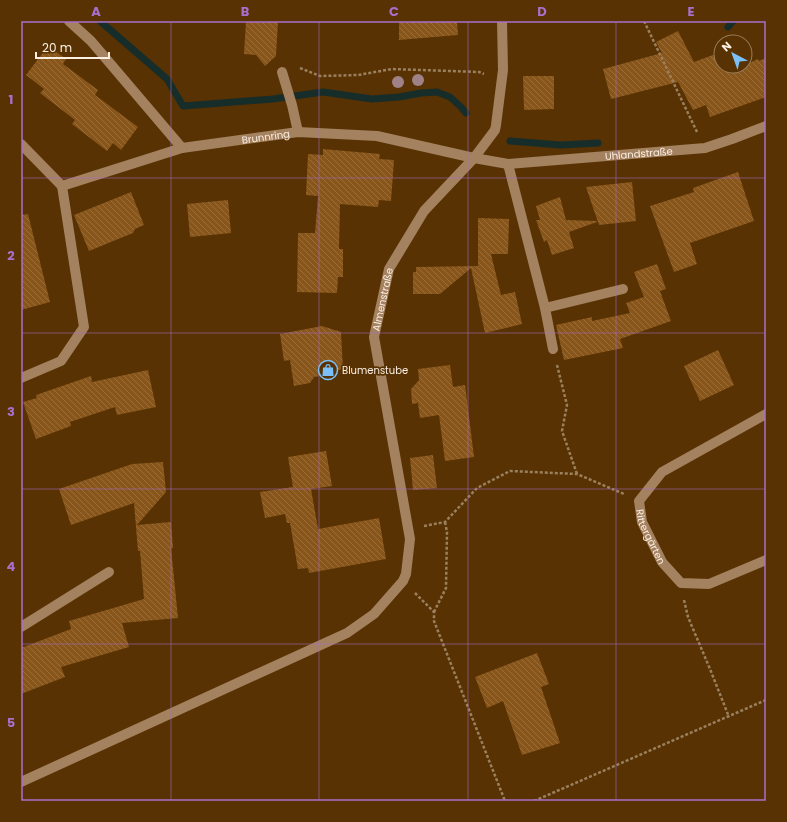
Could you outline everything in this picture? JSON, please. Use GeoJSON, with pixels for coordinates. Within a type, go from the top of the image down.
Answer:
{"type":"FeatureCollection","features":[{"type":"Feature","properties":{"kind":"street"},"geometry":{"type":"LineString","coordinates":[[69,21],[91,41],[182,148]]}},
{"type":"Feature","properties":{"kind":"street","name":"Almenstraße"},"geometry":{"type":"LineString","coordinates":[[21,782],[347,633],[374,614],[403,581],[406,574],[410,539],[374,337],[389,268],[424,211],[474,158],[494,130],[496,125],[502,79],[502,21]]}},
{"type":"Feature","properties":{"kind":"street"},"geometry":{"type":"LineString","coordinates":[[283,76],[298,132]]}},
{"type":"Feature","properties":{"kind":"street","name":"Uhlandstraße"},"geometry":{"type":"LineString","coordinates":[[474,158],[508,164],[705,148],[766,126]]}},
{"type":"Feature","properties":{"kind":"street","name":"Brunnring"},"geometry":{"type":"LineString","coordinates":[[62,186],[182,148],[298,132],[377,136],[474,158]]}},
{"type":"Feature","properties":{"kind":"street"},"geometry":{"type":"LineString","coordinates":[[21,144],[62,186],[84,327],[61,361],[21,378]]}},
{"type":"Feature","properties":{"kind":"street"},"geometry":{"type":"LineString","coordinates":[[508,164],[545,308],[553,349]]}},
{"type":"Feature","properties":{"kind":"street"},"geometry":{"type":"LineString","coordinates":[[545,308],[623,288]]}},
{"type":"Feature","properties":{"kind":"street","name":"Rittergärten"},"geometry":{"type":"LineString","coordinates":[[681,583],[662,562],[642,522],[639,501],[662,472],[766,414]]}},
{"type":"Feature","properties":{"kind":"street"},"geometry":{"type":"LineString","coordinates":[[681,583],[709,584],[766,560]]}},
{"type":"Feature","properties":{"kind":"street"},"geometry":{"type":"LineString","coordinates":[[21,627],[109,572]]}},
{"type":"Feature","properties":{"kind":"path"},"geometry":{"type":"LineString","coordinates":[[644,21],[705,148]]}},
{"type":"Feature","properties":{"kind":"path"},"geometry":{"type":"LineString","coordinates":[[283,76],[296,66],[320,76],[358,75],[392,69],[479,72],[502,79]]}},
{"type":"Feature","properties":{"kind":"path"},"geometry":{"type":"LineString","coordinates":[[553,349],[567,405],[562,431],[576,474]]}},
{"type":"Feature","properties":{"kind":"path"},"geometry":{"type":"LineString","coordinates":[[408,530],[445,522],[477,488],[510,471],[576,474],[639,501]]}},
{"type":"Feature","properties":{"kind":"path"},"geometry":{"type":"LineString","coordinates":[[445,522],[447,532],[446,588],[434,612],[434,621],[505,801]]}},
{"type":"Feature","properties":{"kind":"path"},"geometry":{"type":"LineString","coordinates":[[403,581],[434,612]]}},
{"type":"Feature","properties":{"kind":"path"},"geometry":{"type":"LineString","coordinates":[[681,583],[688,618],[729,717]]}},
{"type":"Feature","properties":{"kind":"path"},"geometry":{"type":"LineString","coordinates":[[534,801],[766,700]]}},
{"type":"Feature","properties":{"kind":"building"},"geometry":{"type":"Polygon","coordinates":[[[246,21],[278,21],[276,56],[265,66],[256,55],[244,54],[246,21]]]}},
{"type":"Feature","properties":{"kind":"building"},"geometry":{"type":"Polygon","coordinates":[[[399,21],[457,21],[458,35],[399,40],[399,21]]]}},
{"type":"Feature","properties":{"kind":"building"},"geometry":{"type":"Polygon","coordinates":[[[678,31],[694,62],[713,55],[713,74],[753,74],[753,61],[758,59],[759,61],[766,58],[766,97],[710,117],[706,105],[693,110],[678,82],[611,99],[603,69],[662,53],[656,42],[678,31]]]}},
{"type":"Feature","properties":{"kind":"building"},"geometry":{"type":"Polygon","coordinates":[[[48,46],[66,59],[63,64],[98,90],[95,95],[138,127],[121,150],[113,143],[107,151],[72,124],[75,120],[40,93],[44,89],[26,75],[48,46]]]}},
{"type":"Feature","properties":{"kind":"building"},"geometry":{"type":"Polygon","coordinates":[[[523,76],[554,76],[554,109],[524,110],[523,76]]]}},
{"type":"Feature","properties":{"kind":"building"},"geometry":{"type":"Polygon","coordinates":[[[323,149],[380,154],[379,159],[394,160],[391,201],[379,200],[378,207],[340,204],[339,249],[343,249],[343,277],[338,277],[337,293],[297,292],[298,233],[315,233],[318,196],[306,195],[308,154],[323,155],[323,149]]]}},
{"type":"Feature","properties":{"kind":"building"},"geometry":{"type":"Polygon","coordinates":[[[738,172],[754,221],[690,243],[697,264],[674,272],[650,206],[694,192],[693,188],[738,172]]]}},
{"type":"Feature","properties":{"kind":"building"},"geometry":{"type":"Polygon","coordinates":[[[632,182],[636,221],[599,225],[586,187],[632,182]]]}},
{"type":"Feature","properties":{"kind":"building"},"geometry":{"type":"Polygon","coordinates":[[[131,192],[144,225],[135,229],[133,233],[89,251],[74,215],[131,192]]]}},
{"type":"Feature","properties":{"kind":"building"},"geometry":{"type":"Polygon","coordinates":[[[560,197],[566,220],[597,222],[569,232],[574,248],[552,255],[547,240],[544,242],[536,220],[540,220],[536,206],[560,197]]]}},
{"type":"Feature","properties":{"kind":"building"},"geometry":{"type":"Polygon","coordinates":[[[228,200],[231,233],[190,237],[187,204],[228,200]]]}},
{"type":"Feature","properties":{"kind":"building"},"geometry":{"type":"Polygon","coordinates":[[[28,214],[50,302],[21,310],[21,215],[28,214]]]}},
{"type":"Feature","properties":{"kind":"building"},"geometry":{"type":"Polygon","coordinates":[[[478,218],[509,219],[508,254],[491,254],[501,295],[515,292],[522,324],[485,333],[471,268],[440,294],[413,294],[413,272],[416,272],[416,267],[478,266],[478,218]]]}},
{"type":"Feature","properties":{"kind":"building"},"geometry":{"type":"Polygon","coordinates":[[[657,264],[666,289],[660,291],[671,321],[620,339],[623,348],[564,360],[556,325],[592,317],[592,321],[630,313],[626,303],[644,297],[634,272],[657,264]]]}},
{"type":"Feature","properties":{"kind":"building"},"geometry":{"type":"Polygon","coordinates":[[[322,326],[341,332],[343,369],[326,372],[326,375],[314,377],[310,383],[294,386],[290,360],[284,361],[280,334],[322,326]]]}},
{"type":"Feature","properties":{"kind":"building"},"geometry":{"type":"Polygon","coordinates":[[[718,350],[734,385],[700,401],[684,366],[718,350]]]}},
{"type":"Feature","properties":{"kind":"building"},"geometry":{"type":"Polygon","coordinates":[[[450,365],[453,387],[465,385],[474,457],[445,461],[439,415],[420,418],[418,403],[412,404],[411,389],[419,380],[418,369],[450,365]]]}},
{"type":"Feature","properties":{"kind":"building"},"geometry":{"type":"Polygon","coordinates":[[[148,370],[156,407],[117,415],[115,407],[70,422],[71,426],[36,439],[23,402],[37,398],[36,395],[91,376],[92,382],[148,370]]]}},
{"type":"Feature","properties":{"kind":"building"},"geometry":{"type":"Polygon","coordinates":[[[326,451],[332,486],[311,489],[318,529],[379,518],[386,559],[309,573],[308,568],[298,569],[290,523],[287,523],[285,514],[265,518],[260,492],[293,487],[288,457],[326,451]]]}},
{"type":"Feature","properties":{"kind":"building"},"geometry":{"type":"Polygon","coordinates":[[[433,455],[437,488],[413,490],[410,458],[433,455]]]}},
{"type":"Feature","properties":{"kind":"building"},"geometry":{"type":"Polygon","coordinates":[[[163,462],[166,492],[137,525],[171,522],[173,548],[171,548],[178,618],[122,623],[129,647],[61,667],[65,677],[21,694],[21,648],[71,629],[69,621],[144,599],[134,503],[71,525],[59,489],[132,464],[163,462]]]}},
{"type":"Feature","properties":{"kind":"building"},"geometry":{"type":"Polygon","coordinates":[[[537,653],[549,684],[541,687],[560,743],[522,755],[503,701],[487,708],[475,677],[537,653]]]}},
{"type":"Feature","properties":{"kind":"waterway"},"geometry":{"type":"LineString","coordinates":[[100,21],[167,79],[183,106],[273,99],[323,92],[372,99],[437,92],[450,97],[466,113]]}},
{"type":"Feature","properties":{"kind":"waterway"},"geometry":{"type":"LineString","coordinates":[[728,27],[733,21]]}},
{"type":"Feature","properties":{"kind":"waterway"},"geometry":{"type":"LineString","coordinates":[[510,141],[561,145],[598,143]]}},
{"type":"Feature","properties":{"kind":"place","name":"Blumenstube"},"geometry":{"type":"Point","coordinates":[328,370]}}]}
